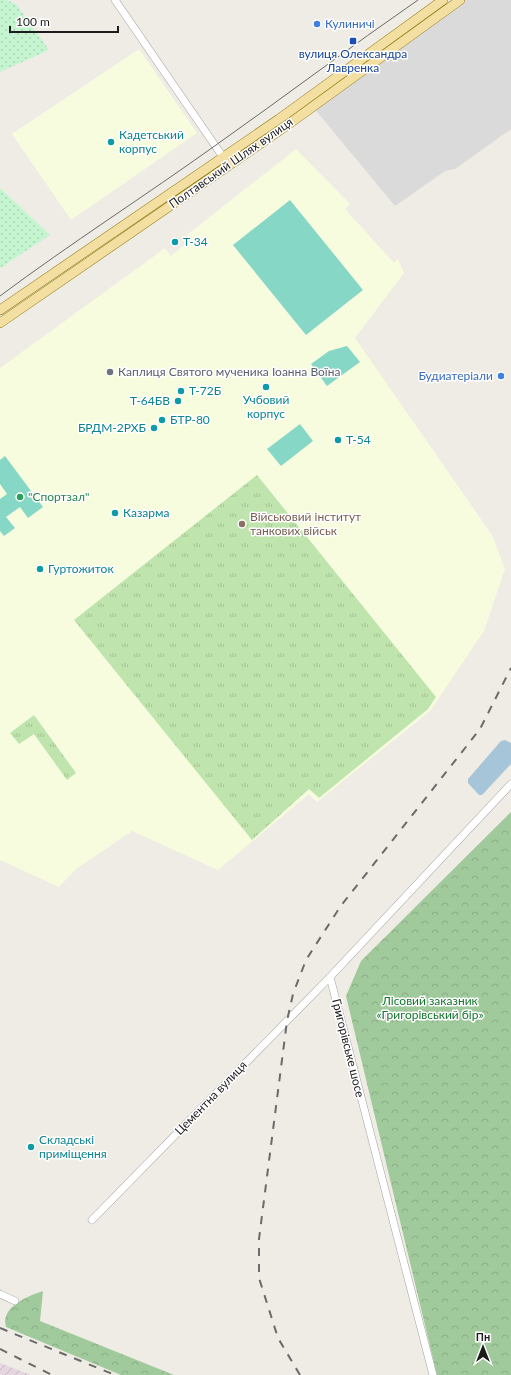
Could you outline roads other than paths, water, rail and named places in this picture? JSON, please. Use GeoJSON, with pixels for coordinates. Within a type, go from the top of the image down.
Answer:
{"type":"FeatureCollection","features":[{"type":"Feature","properties":{"kind":"main road","name":"Полтавський Шлях вулиця"},"geometry":{"type":"LineString","coordinates":[[0,310],[279,119],[443,0]]}},
{"type":"Feature","properties":{"kind":"main road","name":"Полтавський Шлях вулиця"},"geometry":{"type":"LineString","coordinates":[[0,324],[229,165],[460,0]]}},
{"type":"Feature","properties":{"kind":"street"},"geometry":{"type":"LineString","coordinates":[[115,0],[229,165]]}},
{"type":"Feature","properties":{"kind":"street"},"geometry":{"type":"LineString","coordinates":[[330,977],[511,784]]}},
{"type":"Feature","properties":{"kind":"street","name":"Цементна вулиця"},"geometry":{"type":"LineString","coordinates":[[92,1220],[330,977]]}},
{"type":"Feature","properties":{"kind":"street","name":"Григорівське шосе"},"geometry":{"type":"LineString","coordinates":[[330,977],[432,1375]]}},
{"type":"Feature","properties":{"kind":"street"},"geometry":{"type":"LineString","coordinates":[[0,1294],[15,1301]]}},
{"type":"Feature","properties":{"kind":"tram line"},"geometry":{"type":"LineString","coordinates":[[0,296],[189,164],[418,0]]}},
{"type":"Feature","properties":{"kind":"railway"},"geometry":{"type":"LineString","coordinates":[[300,1375],[278,1338],[259,1278],[259,1239],[287,1021],[293,994],[306,960],[340,907],[480,729],[511,668]]}},
{"type":"Feature","properties":{"kind":"railway"},"geometry":{"type":"LineString","coordinates":[[0,1328],[115,1375]]}},
{"type":"Feature","properties":{"kind":"railway"},"geometry":{"type":"LineString","coordinates":[[0,1349],[52,1375]]}},
{"type":"Feature","properties":{"kind":"place","name":"Кулиничі"},"geometry":{"type":"Point","coordinates":[317,24]}},
{"type":"Feature","properties":{"kind":"place","name":"вулиця Олександра Лавренка"},"geometry":{"type":"Point","coordinates":[353,41]}},
{"type":"Feature","properties":{"kind":"place","name":"Кадетський корпус"},"geometry":{"type":"Point","coordinates":[111,142]}},
{"type":"Feature","properties":{"kind":"place","name":"T-34"},"geometry":{"type":"Point","coordinates":[175,242]}},
{"type":"Feature","properties":{"kind":"place","name":"Каплиця Святого мученика Іоанна Воїна"},"geometry":{"type":"Point","coordinates":[110,372]}},
{"type":"Feature","properties":{"kind":"place","name":"Будиатеріали"},"geometry":{"type":"Point","coordinates":[501,376]}},
{"type":"Feature","properties":{"kind":"place","name":"Учбовий корпус"},"geometry":{"type":"Point","coordinates":[266,387]}},
{"type":"Feature","properties":{"kind":"place","name":"Т-72Б"},"geometry":{"type":"Point","coordinates":[181,391]}},
{"type":"Feature","properties":{"kind":"place","name":"Т-64БВ"},"geometry":{"type":"Point","coordinates":[178,401]}},
{"type":"Feature","properties":{"kind":"place","name":"БТР-80"},"geometry":{"type":"Point","coordinates":[162,420]}},
{"type":"Feature","properties":{"kind":"place","name":"БРДМ-2РХБ"},"geometry":{"type":"Point","coordinates":[154,428]}},
{"type":"Feature","properties":{"kind":"place","name":"Т-54"},"geometry":{"type":"Point","coordinates":[338,440]}},
{"type":"Feature","properties":{"kind":"place","name":"\"Спортзал\""},"geometry":{"type":"Point","coordinates":[20,497]}},
{"type":"Feature","properties":{"kind":"place","name":"Казарма"},"geometry":{"type":"Point","coordinates":[115,513]}},
{"type":"Feature","properties":{"kind":"place","name":"Військовий інститут танкових військ"},"geometry":{"type":"Point","coordinates":[242,524]}},
{"type":"Feature","properties":{"kind":"place","name":"Гуртожиток"},"geometry":{"type":"Point","coordinates":[40,569]}},
{"type":"Feature","properties":{"kind":"place","name":"Складські приміщення"},"geometry":{"type":"Point","coordinates":[31,1147]}},
{"type":"Feature","properties":{"kind":"park label","name":"Лісовий заказник «Григорівський бір»"},"geometry":{"type":"Point","coordinates":[430,1008]}}]}
